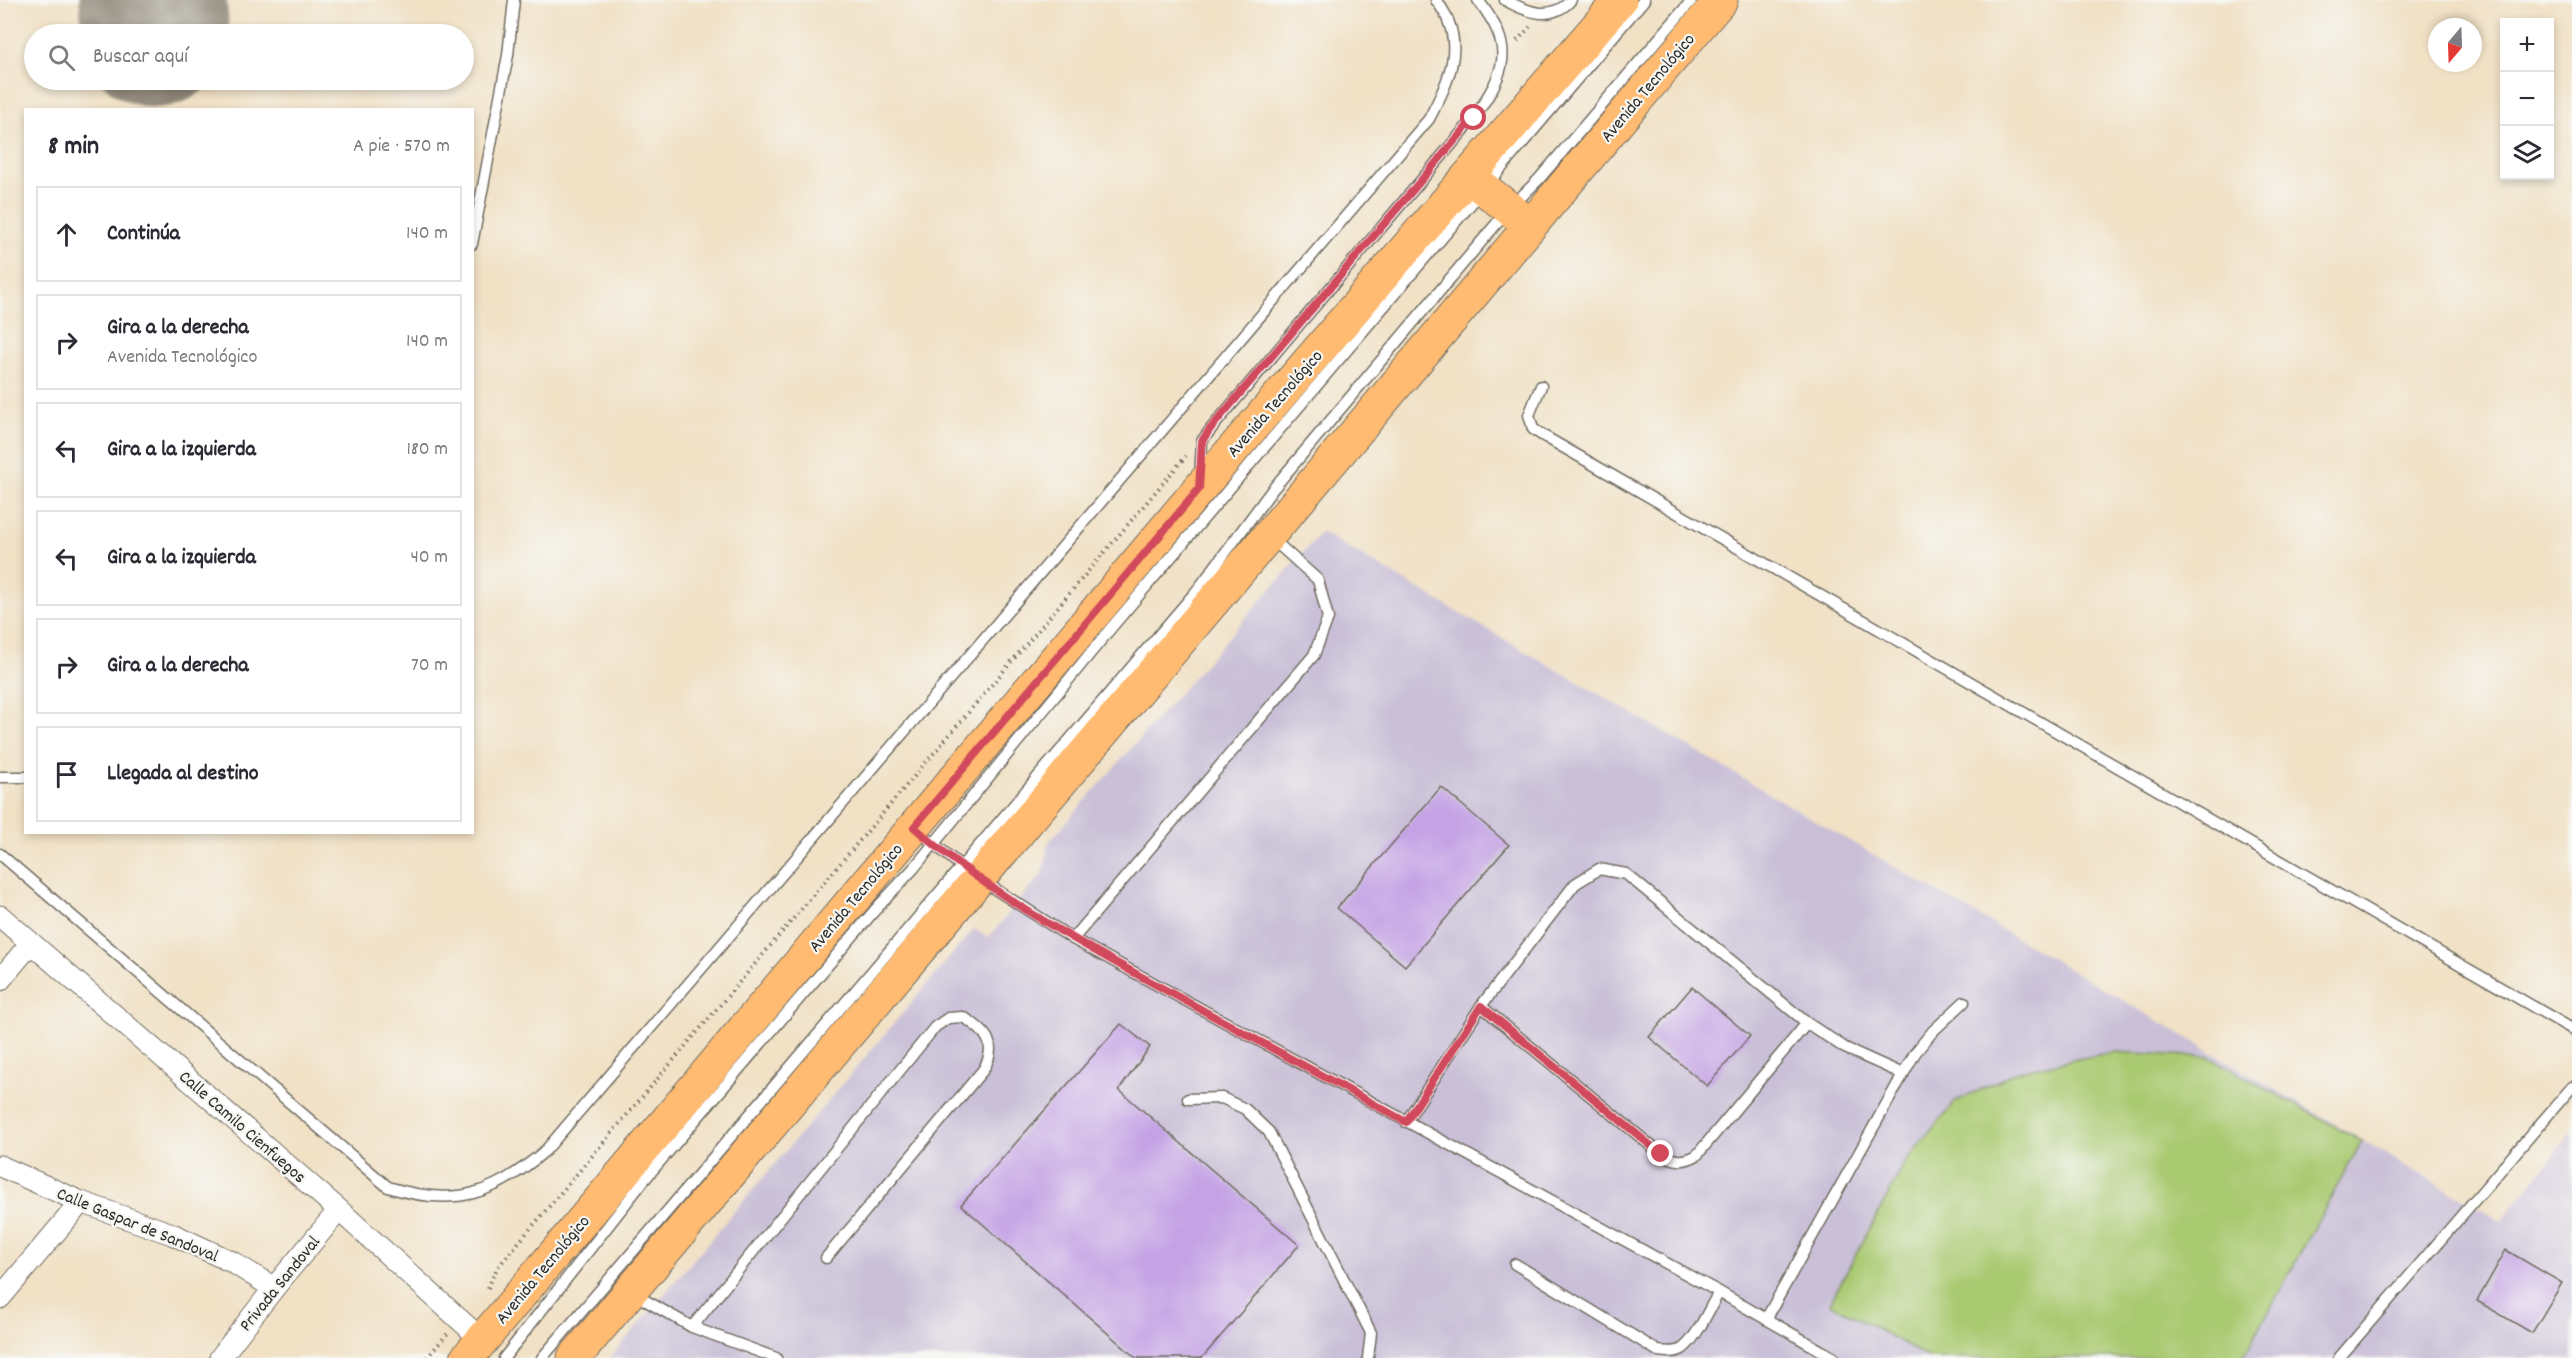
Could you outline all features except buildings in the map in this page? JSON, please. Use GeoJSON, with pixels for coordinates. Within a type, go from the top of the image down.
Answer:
{"type":"FeatureCollection","features":[{"type":"Feature","properties":{"kind":"main road","name":"Avenida Tecnológico"},"geometry":{"type":"LineString","coordinates":[[478,1344],[924,836],[1199,489],[1476,183],[1620,0]]}},
{"type":"Feature","properties":{"kind":"main road","name":"Avenida Tecnológico"},"geometry":{"type":"LineString","coordinates":[[574,1358],[631,1292],[970,872],[1268,535],[1519,217],[1721,0]]}},
{"type":"Feature","properties":{"kind":"main road"},"geometry":{"type":"LineString","coordinates":[[1476,183],[1519,217]]}},
{"type":"Feature","properties":{"kind":"street","name":"Calle Camilo Cienfuegos"},"geometry":{"type":"LineString","coordinates":[[0,916],[339,1210],[478,1344]]}},
{"type":"Feature","properties":{"kind":"street"},"geometry":{"type":"LineString","coordinates":[[0,980],[31,943]]}},
{"type":"Feature","properties":{"kind":"street","name":"Calle Gaspar de Sandoval"},"geometry":{"type":"LineString","coordinates":[[0,1166],[81,1202],[172,1234],[232,1262],[274,1288]]}},
{"type":"Feature","properties":{"kind":"street"},"geometry":{"type":"LineString","coordinates":[[0,1298],[81,1202]]}},
{"type":"Feature","properties":{"kind":"street","name":"Privada Sandoval"},"geometry":{"type":"LineString","coordinates":[[220,1358],[339,1210]]}},
{"type":"Feature","properties":{"kind":"lane"},"geometry":{"type":"LineString","coordinates":[[474,234],[508,55],[514,0]]}},
{"type":"Feature","properties":{"kind":"lane"},"geometry":{"type":"LineString","coordinates":[[0,854],[388,1187],[416,1196],[454,1198],[485,1191],[520,1173],[546,1150],[1429,119],[1447,85],[1454,55],[1452,31],[1442,7],[1436,0]]}},
{"type":"Feature","properties":{"kind":"lane"},"geometry":{"type":"LineString","coordinates":[[1199,489],[1202,441],[1474,118],[1496,85],[1503,68],[1500,35],[1478,0]]}},
{"type":"Feature","properties":{"kind":"lane"},"geometry":{"type":"LineString","coordinates":[[1505,0],[1540,15],[1554,12],[1571,0]]}},
{"type":"Feature","properties":{"kind":"lane"},"geometry":{"type":"LineString","coordinates":[[1644,0],[1476,183],[1119,619],[924,836],[970,872],[1073,939],[1719,1292],[1834,1358]]}},
{"type":"Feature","properties":{"kind":"lane"},"geometry":{"type":"LineString","coordinates":[[542,1358],[970,872],[1199,588],[1272,490],[1519,217],[1539,179],[1692,0]]}},
{"type":"Feature","properties":{"kind":"lane"},"geometry":{"type":"LineString","coordinates":[[1541,386],[1529,415],[1533,429],[1542,435],[2572,1029]]}},
{"type":"Feature","properties":{"kind":"lane"},"geometry":{"type":"LineString","coordinates":[[1073,939],[1314,655],[1328,618],[1318,580],[1268,535]]}},
{"type":"Feature","properties":{"kind":"lane"},"geometry":{"type":"LineString","coordinates":[[0,777],[24,777]]}},
{"type":"Feature","properties":{"kind":"lane"},"geometry":{"type":"LineString","coordinates":[[1406,1122],[1481,1006],[1575,884],[1599,869],[1626,874],[1807,1023],[1845,1048],[1903,1074]]}},
{"type":"Feature","properties":{"kind":"lane"},"geometry":{"type":"LineString","coordinates":[[1766,1319],[1915,1053],[1933,1031],[1964,1002]]}},
{"type":"Feature","properties":{"kind":"lane"},"geometry":{"type":"LineString","coordinates":[[1481,1006],[1661,1154],[1676,1161],[1687,1161],[1697,1155],[1807,1023]]}},
{"type":"Feature","properties":{"kind":"lane"},"geometry":{"type":"LineString","coordinates":[[692,1328],[935,1027],[948,1018],[963,1017],[973,1023],[988,1039],[992,1045],[991,1058],[826,1258]]}},
{"type":"Feature","properties":{"kind":"lane"},"geometry":{"type":"LineString","coordinates":[[2338,1358],[2572,1088]]}},
{"type":"Feature","properties":{"kind":"lane"},"geometry":{"type":"LineString","coordinates":[[1188,1099],[1222,1098],[1245,1109],[1269,1132],[1371,1333],[1368,1358]]}},
{"type":"Feature","properties":{"kind":"lane"},"geometry":{"type":"LineString","coordinates":[[1515,1264],[1658,1351],[1671,1353],[1682,1348],[1693,1337],[1719,1292]]}},
{"type":"Feature","properties":{"kind":"lane"},"geometry":{"type":"LineString","coordinates":[[631,1292],[692,1328],[776,1358]]}},
{"type":"Feature","properties":{"kind":"path"},"geometry":{"type":"LineString","coordinates":[[1502,55],[1524,35],[1540,15]]}},
{"type":"Feature","properties":{"kind":"path"},"geometry":{"type":"LineString","coordinates":[[427,1358],[478,1344],[489,1287],[497,1268],[1184,457],[1202,441]]}},
{"type":"Feature","properties":{"kind":"shaded area"},"geometry":{"type":"Polygon","coordinates":[[[1321,532],[2501,1221],[2572,1132],[2572,1358],[610,1358],[974,929],[989,937],[1044,871],[1048,843],[1321,532]]]}},
{"type":"Feature","properties":{"kind":"green space"},"geometry":{"type":"Polygon","coordinates":[[[2113,1052],[2209,1057],[2362,1141],[2243,1358],[1930,1358],[1830,1303],[1907,1159],[1955,1102],[2018,1071],[2113,1052]]]}},
{"type":"Feature","properties":{"kind":"runway"},"geometry":{"type":"LineString","coordinates":[[153,0],[155,24]]}},
{"type":"Feature","properties":{"kind":"route"},"geometry":{"type":"LineString","coordinates":[[1474,118],[1210,429],[1202,441],[1199,489],[914,827],[946,855],[979,879],[1073,939],[1406,1122],[1481,1006],[1661,1154]]}}]}
